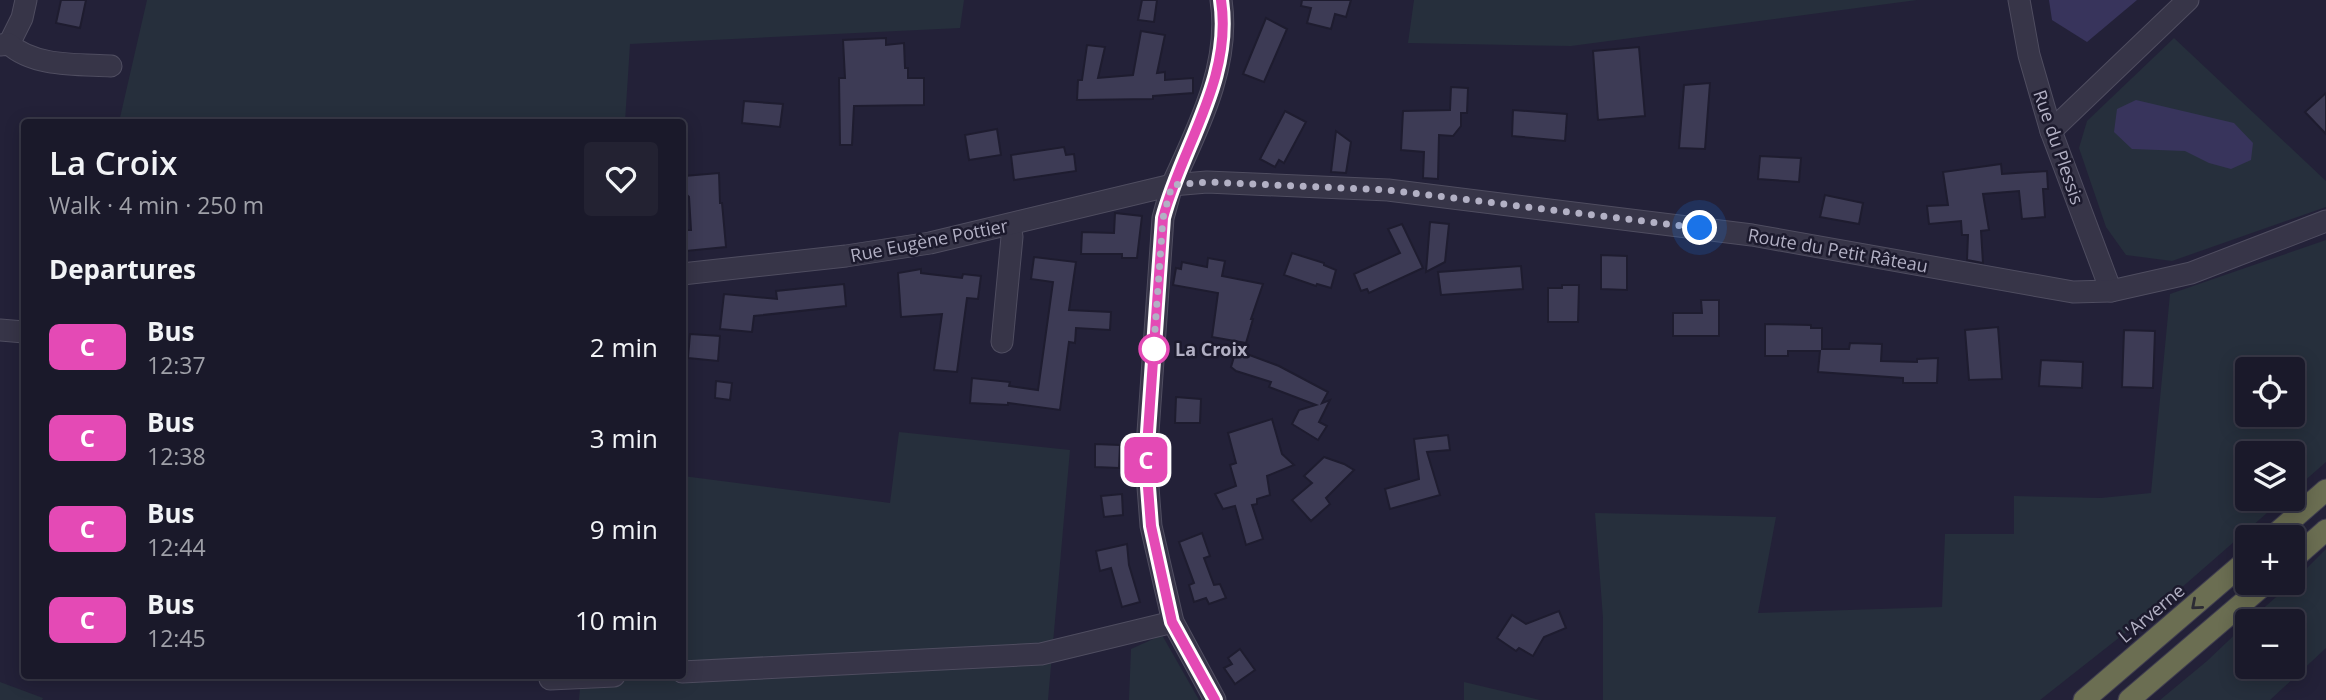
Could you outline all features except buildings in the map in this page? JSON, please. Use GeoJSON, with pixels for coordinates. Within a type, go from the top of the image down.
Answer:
{"type":"FeatureCollection","features":[{"type":"Feature","properties":{"kind":"highway"},"geometry":{"type":"LineString","coordinates":[[2286,525],[2326,490]]}},
{"type":"Feature","properties":{"kind":"highway"},"geometry":{"type":"LineString","coordinates":[[2305,548],[2326,530]]}},
{"type":"Feature","properties":{"kind":"highway","name":"L'Arverne"},"geometry":{"type":"LineString","coordinates":[[2084,700],[2235,570]]}},
{"type":"Feature","properties":{"kind":"highway"},"geometry":{"type":"LineString","coordinates":[[2129,700],[2252,595]]}},
{"type":"Feature","properties":{"kind":"street"},"geometry":{"type":"LineString","coordinates":[[26,0],[22,18],[4,45],[20,54],[60,63],[111,66]]}},
{"type":"Feature","properties":{"kind":"street"},"geometry":{"type":"LineString","coordinates":[[1215,700],[1172,622],[1151,526],[1146,461],[1163,218],[1172,185],[1209,98],[1220,56],[1223,12],[1221,0]]}},
{"type":"Feature","properties":{"kind":"street","name":"Rue du Plessis"},"geometry":{"type":"LineString","coordinates":[[2019,0],[2029,55],[2051,131],[2111,291]]}},
{"type":"Feature","properties":{"kind":"street"},"geometry":{"type":"LineString","coordinates":[[2051,131],[2188,0]]}},
{"type":"Feature","properties":{"kind":"street","name":"Route du Petit Râteau"},"geometry":{"type":"LineString","coordinates":[[1172,185],[1207,182],[1388,190],[1752,235],[2073,292],[2111,291],[2192,273],[2326,222]]}},
{"type":"Feature","properties":{"kind":"street","name":"Rue Eugène Pottier"},"geometry":{"type":"LineString","coordinates":[[686,274],[930,243],[1172,185]]}},
{"type":"Feature","properties":{"kind":"street"},"geometry":{"type":"LineString","coordinates":[[1002,342],[1012,237],[1010,225]]}},
{"type":"Feature","properties":{"kind":"street"},"geometry":{"type":"LineString","coordinates":[[0,330],[21,332]]}},
{"type":"Feature","properties":{"kind":"street"},"geometry":{"type":"LineString","coordinates":[[686,672],[1041,654],[1172,622]]}},
{"type":"Feature","properties":{"kind":"shaded area"},"geometry":{"type":"Polygon","coordinates":[[[147,0],[964,0],[960,28],[630,44],[625,119],[120,119],[147,0]]]}},
{"type":"Feature","properties":{"kind":"shaded area"},"geometry":{"type":"Polygon","coordinates":[[[1414,0],[1917,0],[1571,46],[1408,43],[1414,0]]]}},
{"type":"Feature","properties":{"kind":"shaded area"},"geometry":{"type":"Polygon","coordinates":[[[2049,0],[2137,0],[2087,42],[2052,20],[2049,0]]]}},
{"type":"Feature","properties":{"kind":"shaded area"},"geometry":{"type":"Polygon","coordinates":[[[2174,38],[2326,181],[2326,207],[2172,261],[2126,255],[2106,227],[2079,148],[2087,121],[2174,38]]]}},
{"type":"Feature","properties":{"kind":"shaded area"},"geometry":{"type":"Polygon","coordinates":[[[2136,100],[2234,123],[2253,143],[2251,160],[2231,169],[2209,163],[2185,151],[2132,149],[2114,132],[2117,109],[2136,100]]]}},
{"type":"Feature","properties":{"kind":"shaded area"},"geometry":{"type":"Polygon","coordinates":[[[2326,240],[2326,462],[2305,480],[2305,441],[2235,441],[2235,511],[2269,511],[2253,525],[2235,525],[2235,541],[2172,596],[2040,700],[1603,700],[1603,618],[1595,513],[1776,517],[1758,613],[1942,607],[1945,534],[2014,534],[2014,496],[2101,498],[2151,493],[2170,294],[2326,240]]]}},
{"type":"Feature","properties":{"kind":"shaded area"},"geometry":{"type":"Polygon","coordinates":[[[899,432],[1070,450],[1048,700],[579,700],[581,679],[686,679],[686,476],[890,503],[899,432]]]}},
{"type":"Feature","properties":{"kind":"shaded area"},"geometry":{"type":"Polygon","coordinates":[[[2326,549],[2326,648],[2305,668],[2305,609],[2263,609],[2278,595],[2305,595],[2305,570],[2326,549]]]}},
{"type":"Feature","properties":{"kind":"shaded area"},"geometry":{"type":"Polygon","coordinates":[[[2235,634],[2235,679],[2293,679],[2270,700],[2160,700],[2235,634]]]}},
{"type":"Feature","properties":{"kind":"shaded area"},"geometry":{"type":"Polygon","coordinates":[[[1162,635],[1199,700],[1129,700],[1131,649],[1162,635]]]}},
{"type":"Feature","properties":{"kind":"shaded area"},"geometry":{"type":"Polygon","coordinates":[[[0,682],[43,698],[0,700],[0,682]]]}},
{"type":"Feature","properties":{"kind":"shaded area"},"geometry":{"type":"Polygon","coordinates":[[[1464,682],[1540,700],[1464,700],[1464,682]]]}},
{"type":"Feature","properties":{"kind":"bus line","name":"C"},"geometry":{"type":"LineString","coordinates":[[1215,700],[1172,622],[1151,526],[1146,461],[1163,218],[1172,185],[1209,98],[1220,56],[1223,12],[1221,0]]}},
{"type":"Feature","properties":{"kind":"place","name":"La Croix"},"geometry":{"type":"Point","coordinates":[1154,349]}},
{"type":"Feature","properties":{"kind":"route"},"geometry":{"type":"LineString","coordinates":[[1154,349],[1153,358],[1163,218],[1172,185],[1207,182],[1388,190],[1700,228]]}}]}
